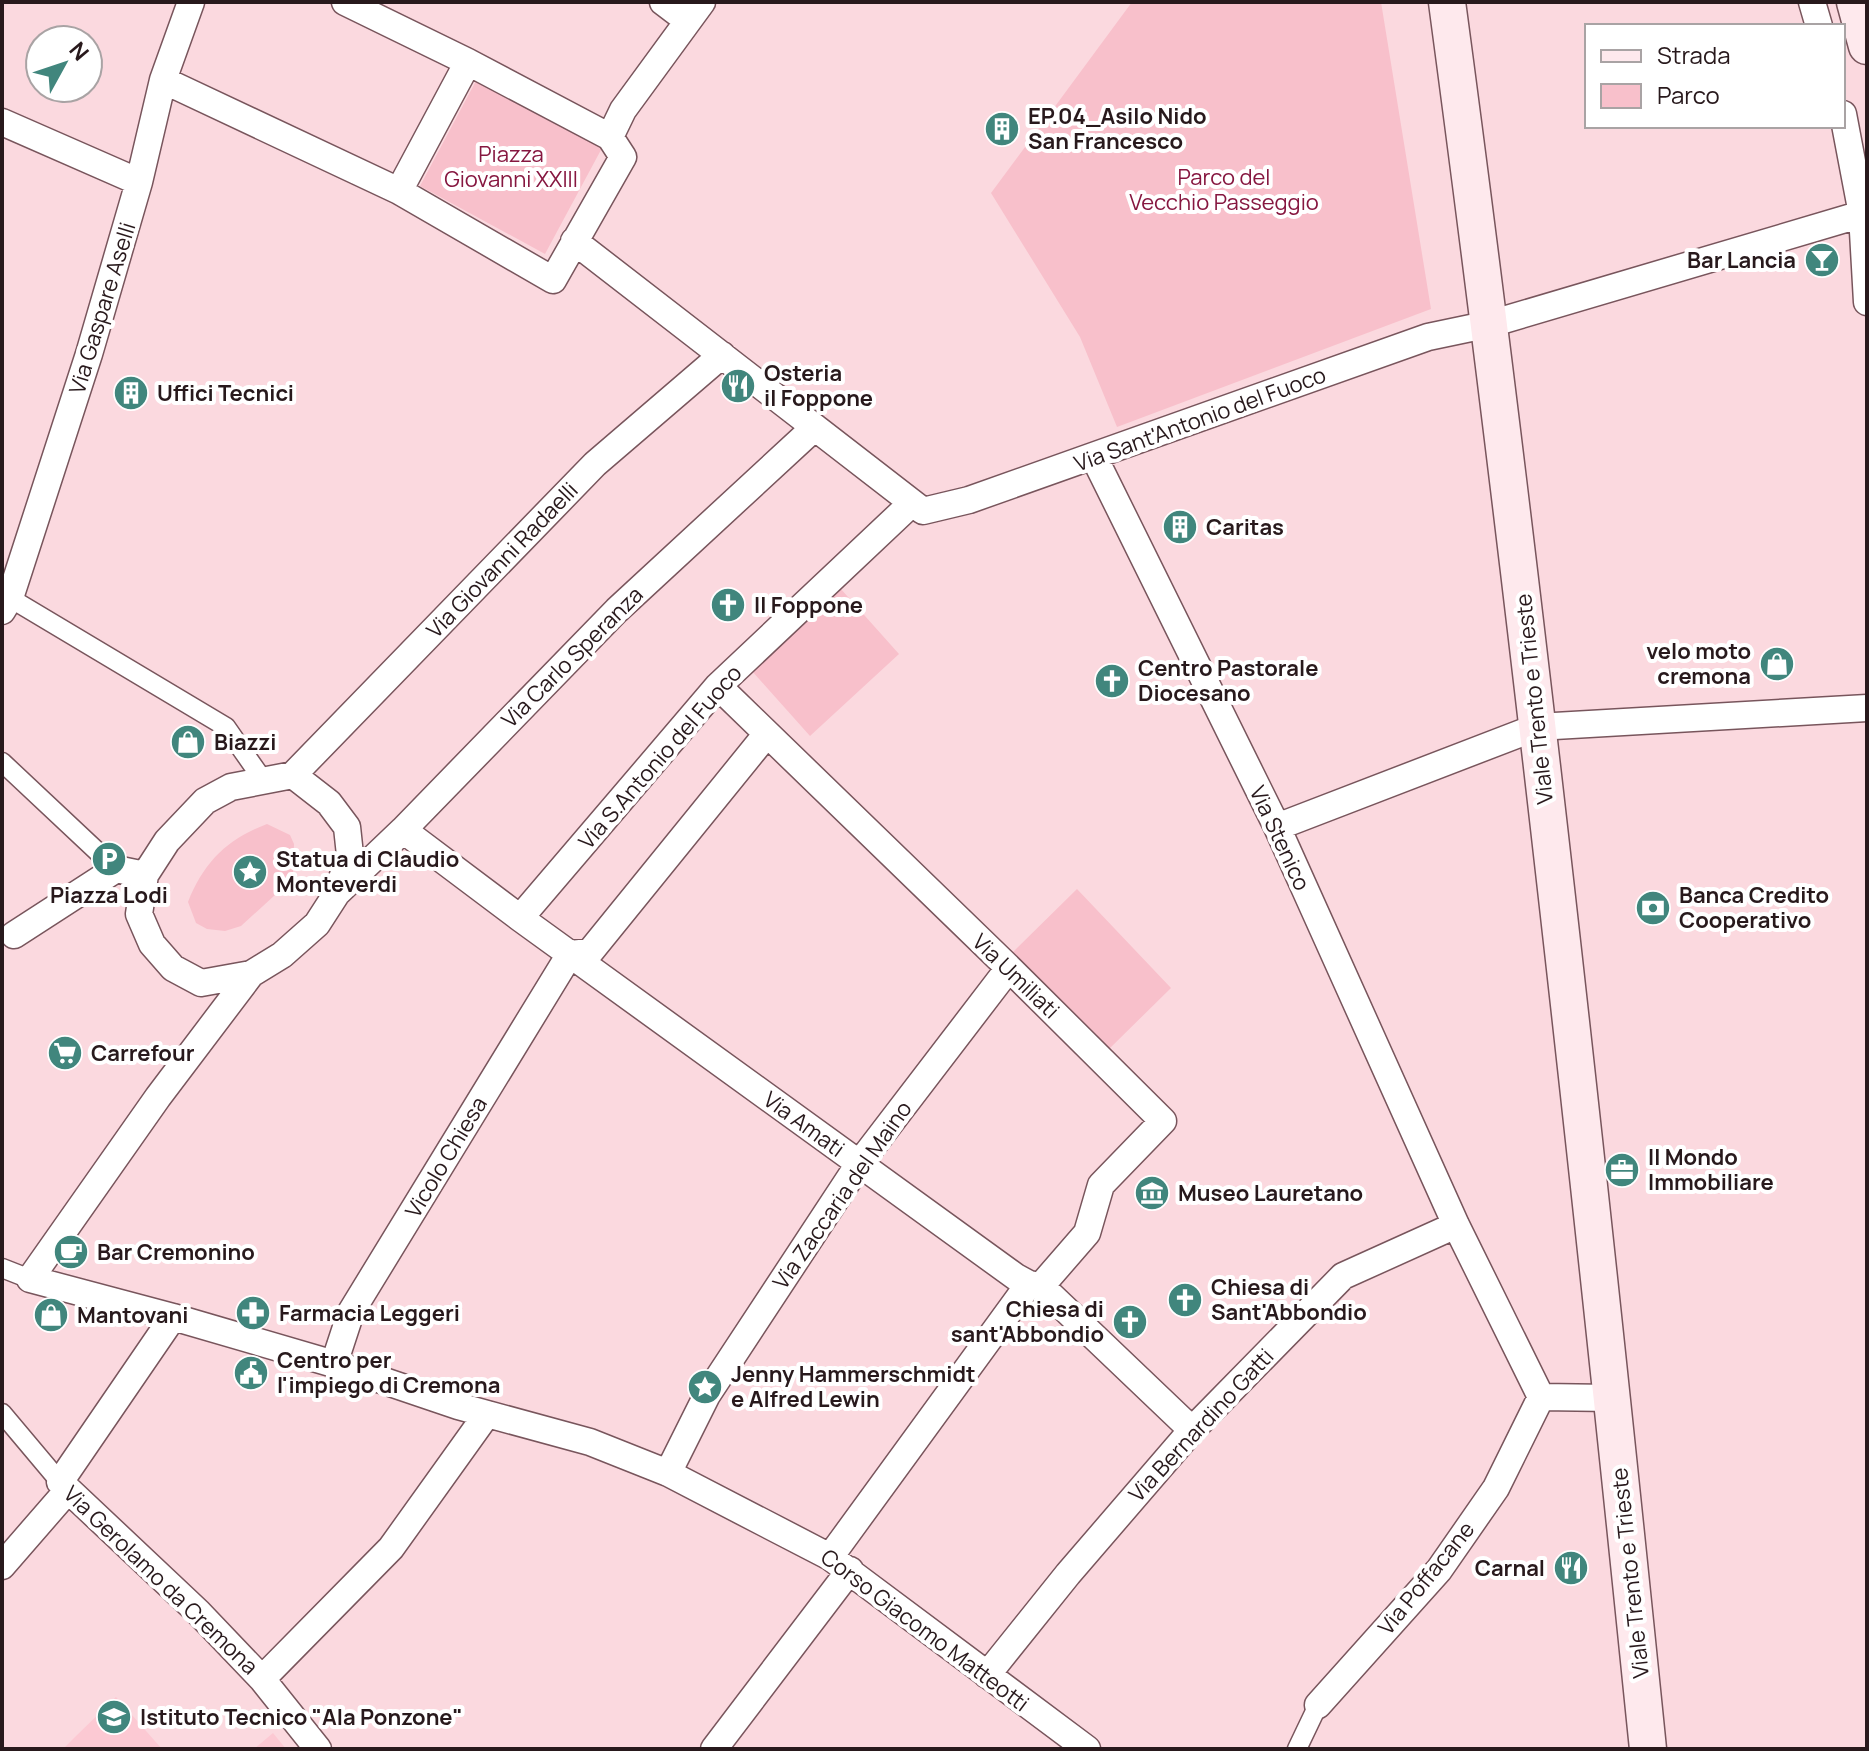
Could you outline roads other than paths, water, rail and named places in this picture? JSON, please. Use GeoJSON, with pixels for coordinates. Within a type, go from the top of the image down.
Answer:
{"type":"FeatureCollection","features":[{"type":"Feature","properties":{"kind":"main road","name":"Viale Trento e Trieste"},"geometry":{"type":"LineString","coordinates":[[1447,2],[1535,692],[1648,1749]]}},
{"type":"Feature","properties":{"kind":"main road"},"geometry":{"type":"LineString","coordinates":[[1855,2],[1867,46]]}},
{"type":"Feature","properties":{"kind":"street","name":"Via Gaspare Aselli"},"geometry":{"type":"LineString","coordinates":[[6,604],[89,354],[139,182],[163,80],[191,2]]}},
{"type":"Feature","properties":{"kind":"street"},"geometry":{"type":"LineString","coordinates":[[163,80],[399,191],[553,280],[623,157],[610,137],[345,2]]}},
{"type":"Feature","properties":{"kind":"street"},"geometry":{"type":"LineString","coordinates":[[610,137],[623,110],[695,11],[663,2]]}},
{"type":"Feature","properties":{"kind":"street"},"geometry":{"type":"LineString","coordinates":[[1812,2],[1818,24]]}},
{"type":"Feature","properties":{"kind":"street"},"geometry":{"type":"LineString","coordinates":[[399,191],[468,62]]}},
{"type":"Feature","properties":{"kind":"street"},"geometry":{"type":"LineString","coordinates":[[2,122],[139,182]]}},
{"type":"Feature","properties":{"kind":"street"},"geometry":{"type":"LineString","coordinates":[[1845,125],[1862,214],[1867,302]]}},
{"type":"Feature","properties":{"kind":"street","name":"Via Sant'Antonio del Fuoco"},"geometry":{"type":"LineString","coordinates":[[912,503],[923,511],[969,500],[1428,337],[1490,324],[1862,214]]}},
{"type":"Feature","properties":{"kind":"street"},"geometry":{"type":"LineString","coordinates":[[574,241],[912,503]]}},
{"type":"Feature","properties":{"kind":"street","name":"Via Giovanni Radaelli"},"geometry":{"type":"LineString","coordinates":[[293,775],[595,464],[722,355]]}},
{"type":"Feature","properties":{"kind":"street","name":"Via Carlo Speranza"},"geometry":{"type":"LineString","coordinates":[[337,893],[403,830],[617,610],[814,428]]}},
{"type":"Feature","properties":{"kind":"street","name":"Via Stenico"},"geometry":{"type":"LineString","coordinates":[[1094,457],[1277,827],[1456,1225]]}},
{"type":"Feature","properties":{"kind":"street","name":"Via S.Antonio del Fuoco"},"geometry":{"type":"LineString","coordinates":[[520,918],[718,686],[912,503]]}},
{"type":"Feature","properties":{"kind":"street"},"geometry":{"type":"LineString","coordinates":[[6,604],[226,727],[263,780]]}},
{"type":"Feature","properties":{"kind":"street","name":"Via Umiliati"},"geometry":{"type":"LineString","coordinates":[[718,686],[1163,1121],[1101,1185],[1087,1233],[1035,1285]]}},
{"type":"Feature","properties":{"kind":"street"},"geometry":{"type":"LineString","coordinates":[[1277,827],[1537,727],[1867,708]]}},
{"type":"Feature","properties":{"kind":"street"},"geometry":{"type":"LineString","coordinates":[[570,954],[590,952],[766,735]]}},
{"type":"Feature","properties":{"kind":"street"},"geometry":{"type":"LineString","coordinates":[[2,762],[116,869],[145,875]]}},
{"type":"Feature","properties":{"kind":"street"},"geometry":{"type":"LineString","coordinates":[[293,775],[329,803],[347,827],[350,855],[337,893],[317,924],[282,955],[251,974],[201,983],[173,968],[152,944],[139,914],[145,875],[167,841],[205,801],[231,787],[293,775]]}},
{"type":"Feature","properties":{"kind":"street","name":"Via Amati"},"geometry":{"type":"LineString","coordinates":[[403,830],[859,1164],[1035,1285],[1192,1430]]}},
{"type":"Feature","properties":{"kind":"street"},"geometry":{"type":"LineString","coordinates":[[8,938],[116,869]]}},
{"type":"Feature","properties":{"kind":"street","name":"Vicolo Chiesa"},"geometry":{"type":"LineString","coordinates":[[334,1364],[351,1312],[570,954]]}},
{"type":"Feature","properties":{"kind":"street","name":"Via Zaccaria del Maino"},"geometry":{"type":"LineString","coordinates":[[668,1473],[707,1395],[859,1164],[1009,968]]}},
{"type":"Feature","properties":{"kind":"street"},"geometry":{"type":"LineString","coordinates":[[2,1268],[30,1279],[158,1097],[251,974]]}},
{"type":"Feature","properties":{"kind":"street"},"geometry":{"type":"LineString","coordinates":[[1456,1225],[1541,1397],[1612,1398]]}},
{"type":"Feature","properties":{"kind":"street","name":"Via Bernardino Gatti"},"geometry":{"type":"LineString","coordinates":[[987,1675],[1068,1574],[1192,1430],[1343,1276],[1456,1225]]}},
{"type":"Feature","properties":{"kind":"street","name":"Corso Giacomo Matteotti"},"geometry":{"type":"LineString","coordinates":[[30,1279],[334,1364],[487,1414],[590,1442],[668,1473],[840,1564],[1087,1749]]}},
{"type":"Feature","properties":{"kind":"street"},"geometry":{"type":"LineString","coordinates":[[714,1749],[1035,1285]]}},
{"type":"Feature","properties":{"kind":"street"},"geometry":{"type":"LineString","coordinates":[[2,1566],[64,1486],[173,1317]]}},
{"type":"Feature","properties":{"kind":"street","name":"Via Poffacane"},"geometry":{"type":"LineString","coordinates":[[1297,1749],[1318,1705],[1439,1570],[1496,1488],[1541,1397]]}},
{"type":"Feature","properties":{"kind":"street","name":"Via Gerolamo da Cremona"},"geometry":{"type":"LineString","coordinates":[[2,1413],[64,1486],[198,1612],[262,1679],[318,1749]]}},
{"type":"Feature","properties":{"kind":"street"},"geometry":{"type":"LineString","coordinates":[[262,1679],[391,1548],[487,1414]]}},
{"type":"Feature","properties":{"kind":"place","name":"EP.04_Asilo Nido San Francesco"},"geometry":{"type":"Point","coordinates":[1002,129]}},
{"type":"Feature","properties":{"kind":"place","name":"Bar Lancia"},"geometry":{"type":"Point","coordinates":[1822,260]}},
{"type":"Feature","properties":{"kind":"place","name":"Osteria il Foppone"},"geometry":{"type":"Point","coordinates":[738,386]}},
{"type":"Feature","properties":{"kind":"place","name":"Uffici Tecnici"},"geometry":{"type":"Point","coordinates":[131,393]}},
{"type":"Feature","properties":{"kind":"place","name":"Caritas"},"geometry":{"type":"Point","coordinates":[1180,527]}},
{"type":"Feature","properties":{"kind":"place","name":"Il Foppone"},"geometry":{"type":"Point","coordinates":[728,605]}},
{"type":"Feature","properties":{"kind":"place","name":"velo moto cremona"},"geometry":{"type":"Point","coordinates":[1777,664]}},
{"type":"Feature","properties":{"kind":"place","name":"Centro Pastorale Diocesano"},"geometry":{"type":"Point","coordinates":[1112,681]}},
{"type":"Feature","properties":{"kind":"place","name":"Biazzi"},"geometry":{"type":"Point","coordinates":[188,742]}},
{"type":"Feature","properties":{"kind":"place","name":"Piazza Lodi"},"geometry":{"type":"Point","coordinates":[109,859]}},
{"type":"Feature","properties":{"kind":"place","name":"Statua di Claudio Monteverdi"},"geometry":{"type":"Point","coordinates":[250,872]}},
{"type":"Feature","properties":{"kind":"place","name":"Banca Credito Cooperativo"},"geometry":{"type":"Point","coordinates":[1653,908]}},
{"type":"Feature","properties":{"kind":"place","name":"Carrefour"},"geometry":{"type":"Point","coordinates":[65,1053]}},
{"type":"Feature","properties":{"kind":"place","name":"Il Mondo Immobiliare"},"geometry":{"type":"Point","coordinates":[1622,1170]}},
{"type":"Feature","properties":{"kind":"place","name":"Museo Lauretano"},"geometry":{"type":"Point","coordinates":[1152,1193]}},
{"type":"Feature","properties":{"kind":"place","name":"Bar Cremonino"},"geometry":{"type":"Point","coordinates":[71,1252]}},
{"type":"Feature","properties":{"kind":"place","name":"Chiesa di Sant'Abbondio"},"geometry":{"type":"Point","coordinates":[1185,1300]}},
{"type":"Feature","properties":{"kind":"place","name":"Farmacia Leggeri"},"geometry":{"type":"Point","coordinates":[253,1313]}},
{"type":"Feature","properties":{"kind":"place","name":"Mantovani"},"geometry":{"type":"Point","coordinates":[51,1315]}},
{"type":"Feature","properties":{"kind":"place","name":"Chiesa di sant'Abbondio"},"geometry":{"type":"Point","coordinates":[1130,1322]}},
{"type":"Feature","properties":{"kind":"place","name":"Centro per l'impiego di Cremona"},"geometry":{"type":"Point","coordinates":[251,1373]}},
{"type":"Feature","properties":{"kind":"place","name":"Jenny Hammerschmidt e Alfred Lewin"},"geometry":{"type":"Point","coordinates":[705,1387]}},
{"type":"Feature","properties":{"kind":"place","name":"Carnal"},"geometry":{"type":"Point","coordinates":[1571,1568]}},
{"type":"Feature","properties":{"kind":"place","name":"Istituto Tecnico \"Ala Ponzone\""},"geometry":{"type":"Point","coordinates":[114,1717]}},
{"type":"Feature","properties":{"kind":"park label","name":"Piazza Giovanni XXIII"},"geometry":{"type":"Point","coordinates":[511,166]}},
{"type":"Feature","properties":{"kind":"park label","name":"Parco del Vecchio Passeggio"},"geometry":{"type":"Point","coordinates":[1224,190]}}]}
